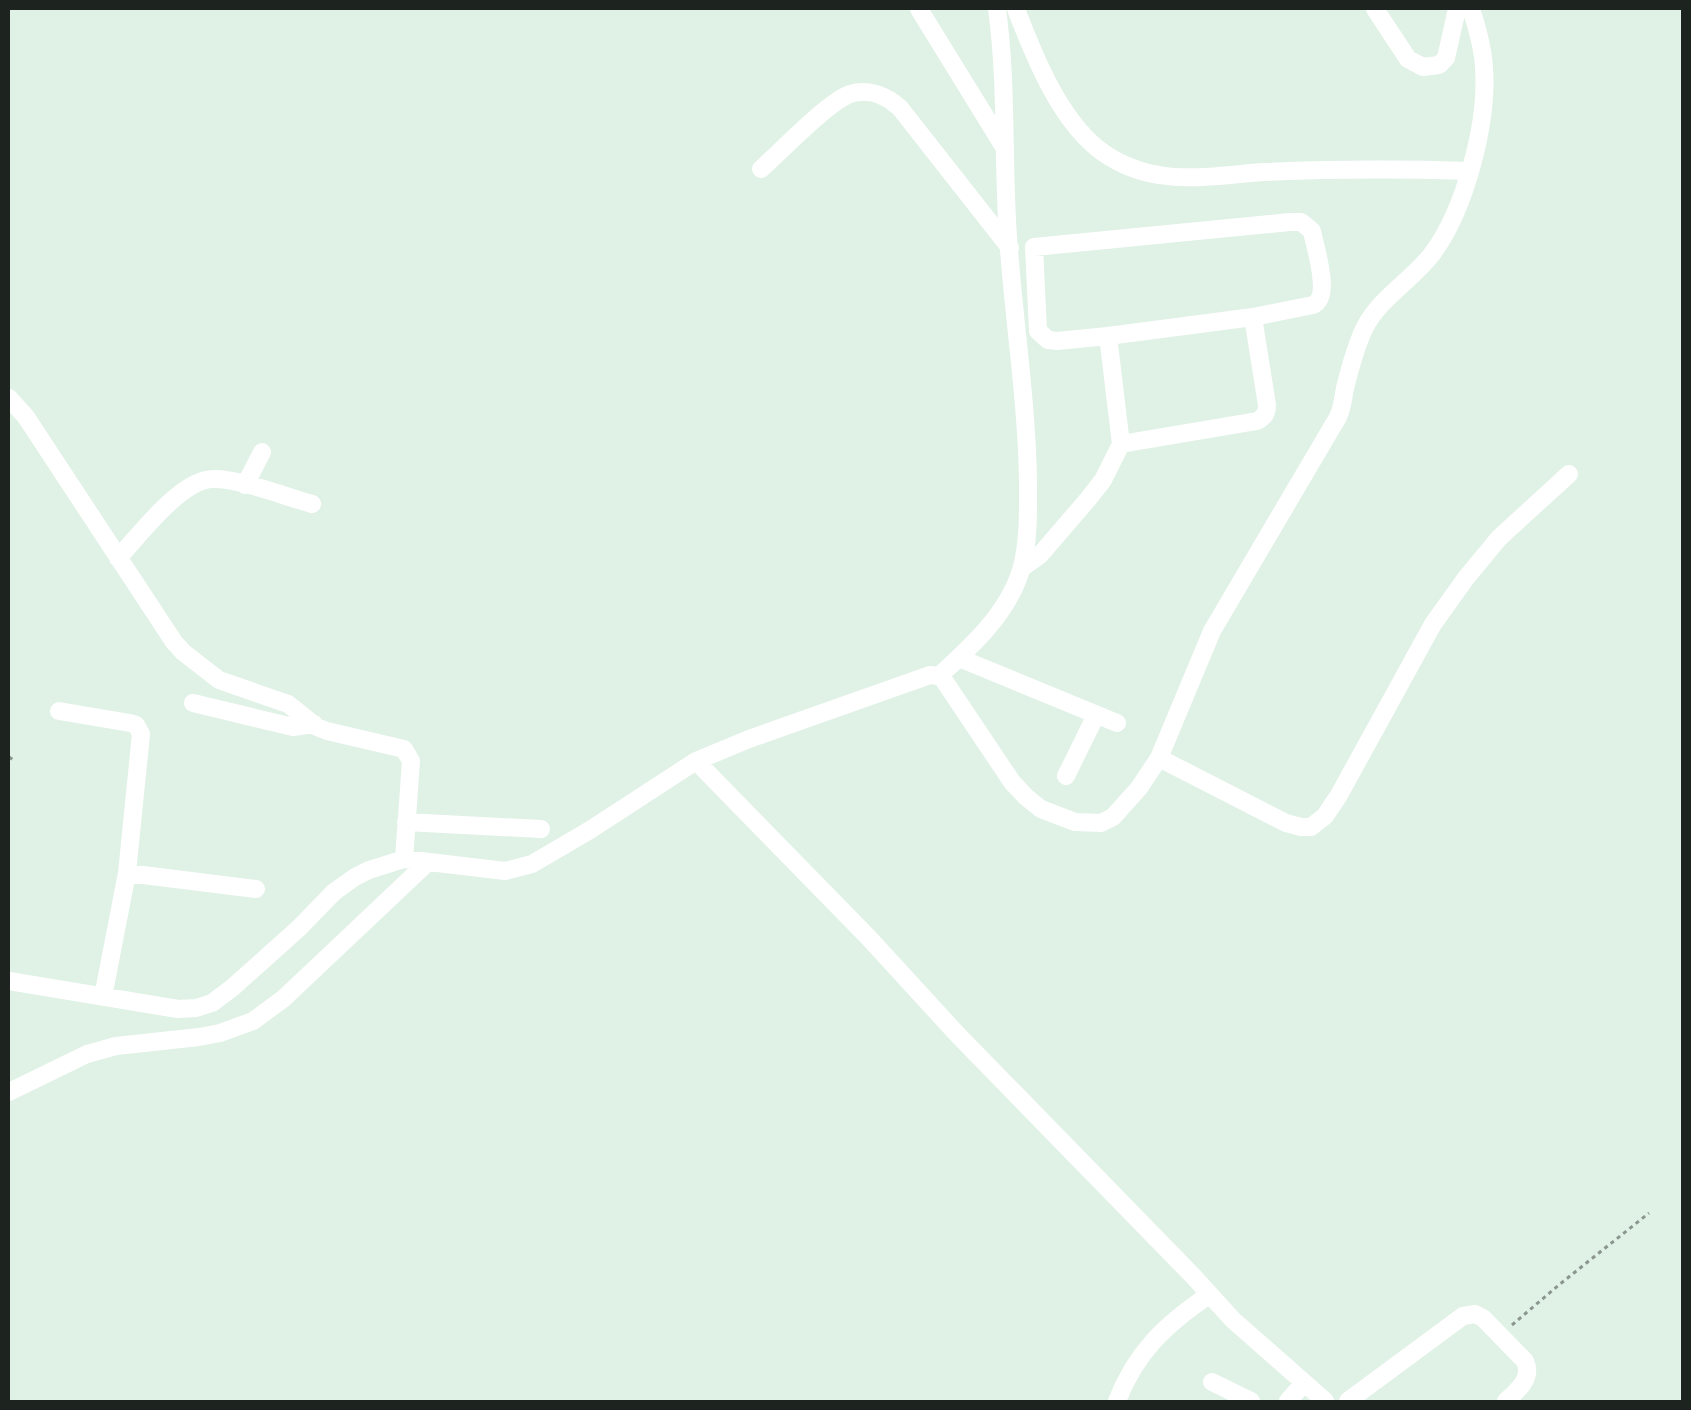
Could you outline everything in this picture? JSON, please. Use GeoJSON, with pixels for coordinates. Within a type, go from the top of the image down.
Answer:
{"type":"FeatureCollection","features":[{"type":"Feature","properties":{"kind":"street"},"geometry":{"type":"LineString","coordinates":[[919,9],[1005,149]]}},
{"type":"Feature","properties":{"kind":"street"},"geometry":{"type":"LineString","coordinates":[[939,676],[988,628],[1014,590],[1022,568],[1028,521],[1028,441],[1008,248],[1002,47],[997,9]]}},
{"type":"Feature","properties":{"kind":"street"},"geometry":{"type":"LineString","coordinates":[[1016,9],[1036,60],[1081,132],[1098,149],[1129,167],[1160,175],[1197,177],[1264,172],[1408,169],[1470,171]]}},
{"type":"Feature","properties":{"kind":"street"},"geometry":{"type":"LineString","coordinates":[[1376,9],[1408,59],[1423,67],[1439,64],[1446,58],[1457,9]]}},
{"type":"Feature","properties":{"kind":"street"},"geometry":{"type":"LineString","coordinates":[[9,981],[178,1009],[196,1008],[212,1002],[232,988],[299,928],[334,892],[355,877],[369,870],[404,859],[505,871],[532,864],[590,830],[696,761],[749,739],[930,675],[939,676],[946,682],[1012,782],[1042,809],[1055,816],[1075,822],[1101,823],[1113,817],[1139,788],[1159,758],[1212,630],[1342,408],[1346,383],[1365,326],[1373,314],[1430,256],[1440,242],[1461,200],[1470,171],[1482,116],[1484,67],[1471,9]]}},
{"type":"Feature","properties":{"kind":"street"},"geometry":{"type":"LineString","coordinates":[[761,168],[835,102],[851,94],[877,93],[891,100],[900,108],[1008,248]]}},
{"type":"Feature","properties":{"kind":"street"},"geometry":{"type":"LineString","coordinates":[[1008,248],[1300,222],[1306,225],[1312,232],[1323,291],[1317,303],[1308,307],[1254,317],[1057,341],[1041,336],[1038,331],[1034,247]]}},
{"type":"Feature","properties":{"kind":"street"},"geometry":{"type":"LineString","coordinates":[[1121,444],[1257,422],[1266,415],[1267,405],[1254,317]]}},
{"type":"Feature","properties":{"kind":"street"},"geometry":{"type":"LineString","coordinates":[[1022,568],[1040,554],[1090,498],[1103,480],[1121,444],[1108,336]]}},
{"type":"Feature","properties":{"kind":"street"},"geometry":{"type":"LineString","coordinates":[[9,398],[26,417],[118,558],[183,652],[219,680],[288,704],[314,724],[334,733],[396,747],[408,754],[411,761],[404,859]]}},
{"type":"Feature","properties":{"kind":"street"},"geometry":{"type":"LineString","coordinates":[[245,485],[262,452]]}},
{"type":"Feature","properties":{"kind":"street"},"geometry":{"type":"LineString","coordinates":[[1159,758],[1286,823],[1302,828],[1310,827],[1318,822],[1339,795],[1433,624],[1466,578],[1498,538],[1569,474]]}},
{"type":"Feature","properties":{"kind":"street"},"geometry":{"type":"LineString","coordinates":[[118,558],[174,500],[194,484],[212,479],[245,485],[312,504]]}},
{"type":"Feature","properties":{"kind":"street"},"geometry":{"type":"LineString","coordinates":[[959,658],[1117,723]]}},
{"type":"Feature","properties":{"kind":"street"},"geometry":{"type":"LineString","coordinates":[[193,703],[293,727],[314,724]]}},
{"type":"Feature","properties":{"kind":"street"},"geometry":{"type":"LineString","coordinates":[[59,711],[130,723],[139,728],[142,742],[127,873],[103,996]]}},
{"type":"Feature","properties":{"kind":"street"},"geometry":{"type":"LineString","coordinates":[[1066,776],[1096,715]]}},
{"type":"Feature","properties":{"kind":"street"},"geometry":{"type":"LineString","coordinates":[[696,761],[868,937],[957,1034],[1151,1232],[1233,1320],[1325,1401]]}},
{"type":"Feature","properties":{"kind":"street"},"geometry":{"type":"LineString","coordinates":[[406,822],[541,829]]}},
{"type":"Feature","properties":{"kind":"street"},"geometry":{"type":"LineString","coordinates":[[9,1092],[51,1069],[88,1054],[116,1046],[220,1033],[253,1021],[283,999],[427,863]]}},
{"type":"Feature","properties":{"kind":"street"},"geometry":{"type":"LineString","coordinates":[[127,873],[256,890]]}},
{"type":"Feature","properties":{"kind":"street"},"geometry":{"type":"LineString","coordinates":[[1117,1401],[1129,1371],[1139,1356],[1170,1323],[1209,1295]]}},
{"type":"Feature","properties":{"kind":"street"},"geometry":{"type":"LineString","coordinates":[[1348,1401],[1463,1316],[1470,1314],[1480,1316],[1525,1361],[1528,1368],[1528,1374],[1519,1389],[1506,1401]]}},
{"type":"Feature","properties":{"kind":"street"},"geometry":{"type":"LineString","coordinates":[[1212,1382],[1252,1401]]}},
{"type":"Feature","properties":{"kind":"street"},"geometry":{"type":"LineString","coordinates":[[1288,1401],[1304,1383]]}},
{"type":"Feature","properties":{"kind":"path"},"geometry":{"type":"LineString","coordinates":[[9,756],[15,761]]}},
{"type":"Feature","properties":{"kind":"path"},"geometry":{"type":"LineString","coordinates":[[1500,1336],[1560,1284],[1649,1213]]}}]}
